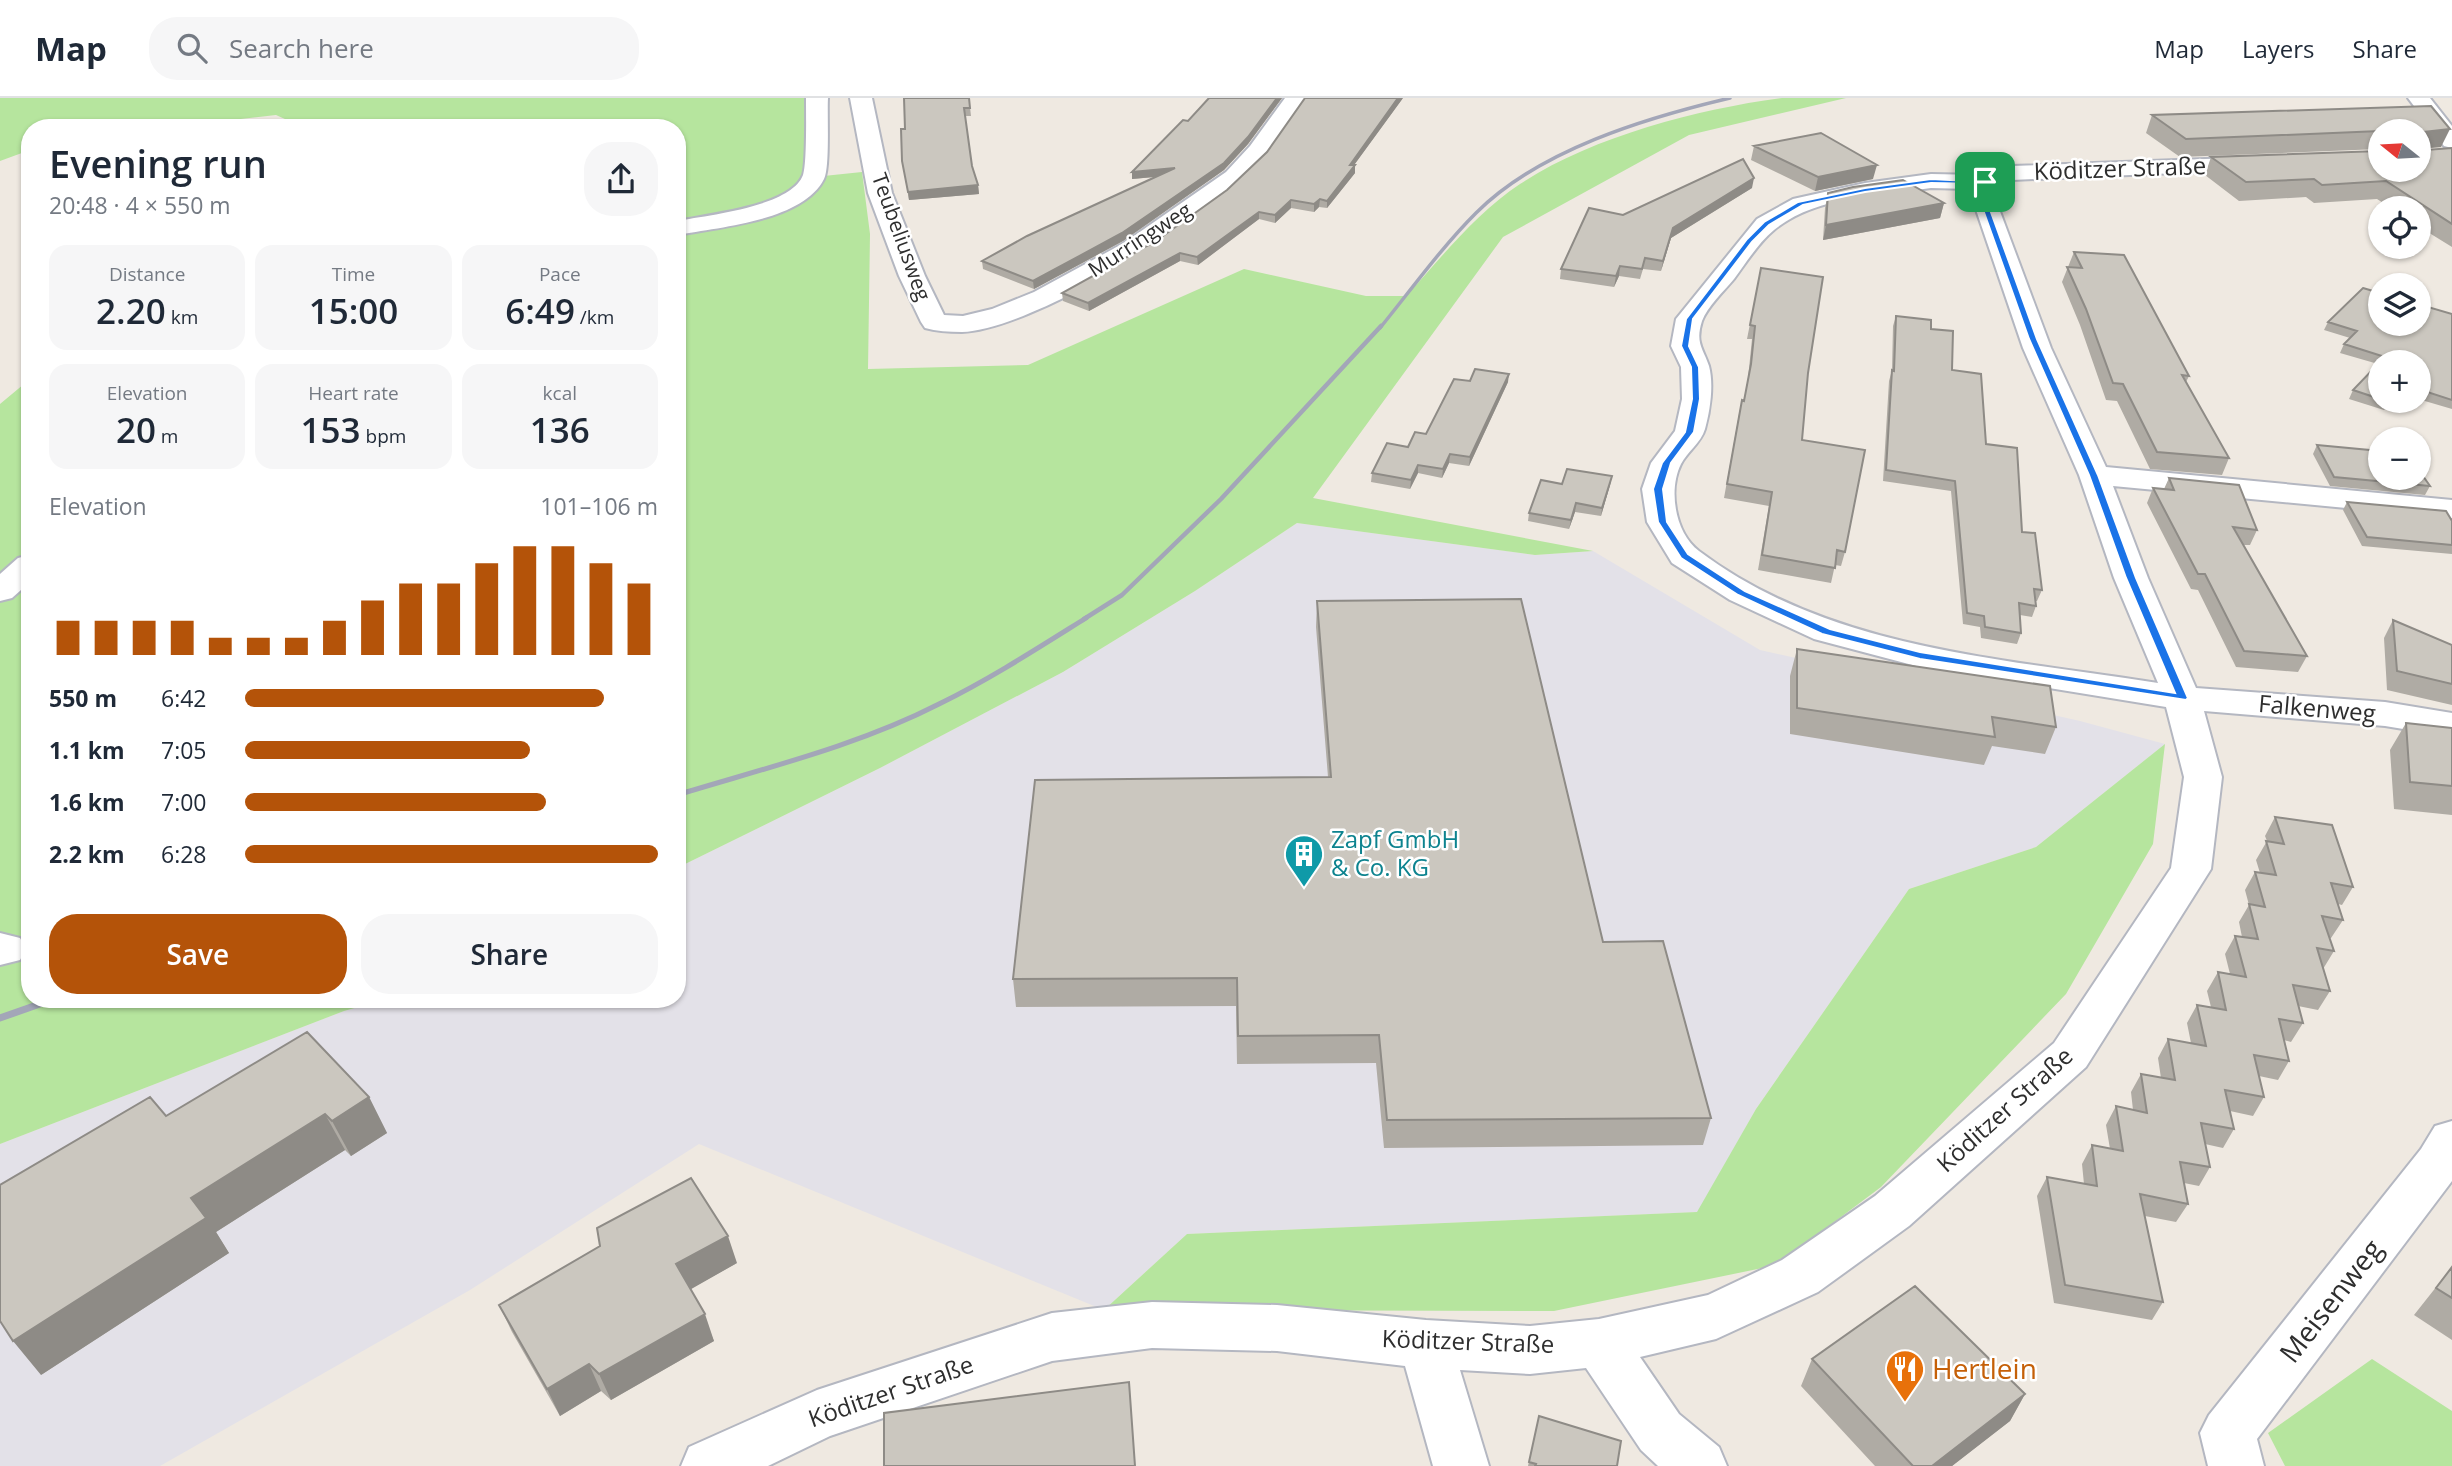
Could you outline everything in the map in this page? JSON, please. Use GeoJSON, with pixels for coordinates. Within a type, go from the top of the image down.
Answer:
{"type":"FeatureCollection","features":[{"type":"Feature","properties":{"kind":"street"},"geometry":{"type":"LineString","coordinates":[[686,226],[752,214],[795,198],[814,177],[817,98]]}},
{"type":"Feature","properties":{"kind":"street","name":"Teubeliusweg"},"geometry":{"type":"LineString","coordinates":[[861,98],[880,193],[912,276],[934,322],[945,326]]}},
{"type":"Feature","properties":{"kind":"street","name":"Murringweg"},"geometry":{"type":"LineString","coordinates":[[945,326],[969,323],[1013,310],[1103,268],[1236,176],[1296,98]]}},
{"type":"Feature","properties":{"kind":"street"},"geometry":{"type":"LineString","coordinates":[[2419,98],[2448,151]]}},
{"type":"Feature","properties":{"kind":"street","name":"Köditzer Straße"},"geometry":{"type":"LineString","coordinates":[[709,1466],[817,1415],[1052,1337],[1152,1325],[1277,1328],[1426,1344],[1530,1350],[1599,1343],[1716,1316],[1800,1276],[1892,1211],[2070,1055],[2191,869],[2203,778],[2182,698],[2131,578],[2094,475],[2033,339],[1980,190],[1993,176],[2012,173],[2301,163]]}},
{"type":"Feature","properties":{"kind":"street","name":"Falkenweg"},"geometry":{"type":"LineString","coordinates":[[1985,182],[1931,181],[1865,190],[1801,204],[1766,224],[1750,241],[1689,319],[1685,346],[1695,367],[1696,399],[1690,432],[1667,463],[1658,489],[1663,522],[1684,556],[1742,593],[1826,632],[1920,656],[2182,698],[2385,714],[2452,725]]}},
{"type":"Feature","properties":{"kind":"street"},"geometry":{"type":"LineString","coordinates":[[2094,475],[2452,509]]}},
{"type":"Feature","properties":{"kind":"street"},"geometry":{"type":"LineString","coordinates":[[0,591],[21,573]]}},
{"type":"Feature","properties":{"kind":"street","name":"Meisenweg"},"geometry":{"type":"LineString","coordinates":[[2236,1466],[2228,1433],[2438,1163],[2452,1140]]}},
{"type":"Feature","properties":{"kind":"street"},"geometry":{"type":"LineString","coordinates":[[1599,1343],[1660,1432],[1699,1466]]}},
{"type":"Feature","properties":{"kind":"street"},"geometry":{"type":"LineString","coordinates":[[1426,1344],[1461,1466]]}},
{"type":"Feature","properties":{"kind":"shaded area"},"geometry":{"type":"Polygon","coordinates":[[[1297,523],[1535,555],[1593,551],[1760,650],[2080,721],[2165,744],[2036,847],[1909,889],[1756,1109],[1698,1212],[1187,1234],[1104,1310],[699,1144],[470,1290],[160,1466],[0,1466],[0,1144],[354,1008],[686,1008],[686,864],[880,768],[1063,672],[1195,591],[1297,523]]]}},
{"type":"Feature","properties":{"kind":"green space"},"geometry":{"type":"Polygon","coordinates":[[[0,98],[817,98],[814,177],[862,172],[870,234],[868,369],[1028,365],[1244,269],[1366,296],[1406,296],[1489,208],[1520,184],[1579,152],[1646,128],[1716,109],[1782,98],[1846,98],[1689,135],[1503,237],[1313,498],[1593,551],[1535,555],[1297,523],[1195,591],[1063,672],[880,768],[686,864],[686,119],[285,119],[276,115],[241,119],[21,119],[21,153],[0,161],[0,98]]]}},
{"type":"Feature","properties":{"kind":"green space"},"geometry":{"type":"Polygon","coordinates":[[[21,386],[21,562],[0,579],[0,404],[21,386]]]}},
{"type":"Feature","properties":{"kind":"green space"},"geometry":{"type":"Polygon","coordinates":[[[21,573],[21,1008],[354,1008],[0,1144],[0,591],[21,573]]]}},
{"type":"Feature","properties":{"kind":"green space"},"geometry":{"type":"Polygon","coordinates":[[[2165,744],[2153,844],[2066,994],[1881,1187],[1777,1265],[1554,1311],[1104,1310],[1187,1234],[1697,1212],[1756,1109],[1909,889],[2036,847],[2165,744]]]}},
{"type":"Feature","properties":{"kind":"green space"},"geometry":{"type":"Polygon","coordinates":[[[2372,1359],[2452,1411],[2452,1466],[2285,1466],[2268,1433],[2372,1359]]]}},
{"type":"Feature","properties":{"kind":"building"},"geometry":{"type":"Polygon","coordinates":[[[904,98],[969,98],[970,108],[964,108],[972,166],[978,185],[908,192],[902,161],[904,98]]]}},
{"type":"Feature","properties":{"kind":"building"},"geometry":{"type":"Polygon","coordinates":[[[1209,98],[1277,98],[1248,137],[1224,163],[1122,233],[1033,281],[982,261],[1027,236],[1175,168],[1132,172],[1183,120],[1188,121],[1209,98]]]}},
{"type":"Feature","properties":{"kind":"building"},"geometry":{"type":"Polygon","coordinates":[[[1305,98],[1398,98],[1350,165],[1355,165],[1327,201],[1320,199],[1314,204],[1291,200],[1275,215],[1259,212],[1197,257],[1180,253],[1088,303],[1062,293],[1156,241],[1227,190],[1267,152],[1305,98]]]}},
{"type":"Feature","properties":{"kind":"building"},"geometry":{"type":"Polygon","coordinates":[[[2431,106],[2450,129],[2431,131],[2431,119],[2368,119],[2368,131],[2186,139],[2152,115],[2431,106]]]}},
{"type":"Feature","properties":{"kind":"building"},"geometry":{"type":"Polygon","coordinates":[[[1821,133],[1877,165],[1818,177],[1754,146],[1821,133]]]}},
{"type":"Feature","properties":{"kind":"building"},"geometry":{"type":"Polygon","coordinates":[[[2452,148],[2452,224],[2431,210],[2431,196],[2409,196],[2388,182],[2431,182],[2431,150],[2452,148]]]}},
{"type":"Feature","properties":{"kind":"building"},"geometry":{"type":"Polygon","coordinates":[[[2368,151],[2370,182],[2322,185],[2314,179],[2246,182],[2211,157],[2368,151]]]}},
{"type":"Feature","properties":{"kind":"building"},"geometry":{"type":"Polygon","coordinates":[[[1743,159],[1754,178],[1673,228],[1663,261],[1645,258],[1642,269],[1620,266],[1616,276],[1561,269],[1589,208],[1623,215],[1743,159]]]}},
{"type":"Feature","properties":{"kind":"building"},"geometry":{"type":"Polygon","coordinates":[[[1903,180],[1944,203],[1826,225],[1828,193],[1903,180]]]}},
{"type":"Feature","properties":{"kind":"building"},"geometry":{"type":"Polygon","coordinates":[[[2074,252],[2124,255],[2189,376],[2182,375],[2229,458],[2157,452],[2123,384],[2113,383],[2086,309],[2067,267],[2082,268],[2074,252]]]}},
{"type":"Feature","properties":{"kind":"building"},"geometry":{"type":"Polygon","coordinates":[[[1761,268],[1823,277],[1808,373],[1802,440],[1865,450],[1845,552],[1837,550],[1835,568],[1762,555],[1772,492],[1727,484],[1751,364],[1755,326],[1750,325],[1761,268]]]}},
{"type":"Feature","properties":{"kind":"building"},"geometry":{"type":"Polygon","coordinates":[[[2363,288],[2368,289],[2368,336],[2431,336],[2431,308],[2452,314],[2452,400],[2431,393],[2431,350],[2368,352],[2344,344],[2357,331],[2328,322],[2363,288]]]}},
{"type":"Feature","properties":{"kind":"building"},"geometry":{"type":"Polygon","coordinates":[[[1896,316],[1931,320],[1931,329],[1953,331],[1952,370],[1981,374],[1986,444],[2017,448],[2022,532],[2035,533],[2042,590],[2034,589],[2036,606],[2019,603],[2021,633],[1985,627],[1984,616],[1967,613],[1955,481],[1886,470],[1896,316]]]}},
{"type":"Feature","properties":{"kind":"building"},"geometry":{"type":"Polygon","coordinates":[[[1475,369],[1509,374],[1470,457],[1450,454],[1443,469],[1418,465],[1411,480],[1372,473],[1387,443],[1408,447],[1415,432],[1426,434],[1454,379],[1470,381],[1475,369]]]}},
{"type":"Feature","properties":{"kind":"building"},"geometry":{"type":"Polygon","coordinates":[[[2368,374],[2368,395],[2353,390],[2368,374]]]}},
{"type":"Feature","properties":{"kind":"building"},"geometry":{"type":"Polygon","coordinates":[[[2317,445],[2368,450],[2368,480],[2334,477],[2317,445]]]}},
{"type":"Feature","properties":{"kind":"building"},"geometry":{"type":"Polygon","coordinates":[[[1567,469],[1612,476],[1602,508],[1576,503],[1571,520],[1529,513],[1541,480],[1562,484],[1567,469]]]}},
{"type":"Feature","properties":{"kind":"building"},"geometry":{"type":"Polygon","coordinates":[[[2169,478],[2239,485],[2257,530],[2233,527],[2307,656],[2244,651],[2205,574],[2198,574],[2153,488],[2174,490],[2169,478]]]}},
{"type":"Feature","properties":{"kind":"building"},"geometry":{"type":"Polygon","coordinates":[[[2347,502],[2446,511],[2452,521],[2452,545],[2367,537],[2347,502]]]}},
{"type":"Feature","properties":{"kind":"building","name":"Zapf GmbH & Co. KG"},"geometry":{"type":"Polygon","coordinates":[[[1521,599],[1603,942],[1663,941],[1711,1118],[1387,1120],[1379,1035],[1238,1036],[1237,978],[1013,979],[1035,780],[1331,777],[1317,601],[1521,599]]]}},
{"type":"Feature","properties":{"kind":"building"},"geometry":{"type":"Polygon","coordinates":[[[2393,620],[2452,645],[2452,684],[2397,671],[2393,620]]]}},
{"type":"Feature","properties":{"kind":"building"},"geometry":{"type":"Polygon","coordinates":[[[1797,649],[2050,686],[2056,727],[1992,717],[1995,737],[1797,708],[1797,649]]]}},
{"type":"Feature","properties":{"kind":"building"},"geometry":{"type":"Polygon","coordinates":[[[2406,723],[2452,728],[2452,786],[2410,782],[2406,723]]]}},
{"type":"Feature","properties":{"kind":"building"},"geometry":{"type":"Polygon","coordinates":[[[2275,817],[2332,825],[2353,887],[2331,883],[2343,920],[2322,916],[2334,951],[2317,948],[2330,991],[2293,985],[2303,1023],[2279,1019],[2289,1061],[2254,1055],[2264,1097],[2225,1090],[2234,1129],[2201,1123],[2210,1167],[2180,1162],[2188,1204],[2140,1194],[2163,1302],[2065,1285],[2047,1177],[2097,1186],[2092,1145],[2123,1151],[2116,1106],[2147,1113],[2141,1074],[2175,1080],[2168,1039],[2206,1046],[2197,1005],[2226,1010],[2218,972],[2246,977],[2235,936],[2258,939],[2249,904],[2265,907],[2255,872],[2276,875],[2266,841],[2284,844],[2275,817]]]}},
{"type":"Feature","properties":{"kind":"building"},"geometry":{"type":"Polygon","coordinates":[[[307,1032],[369,1097],[332,1121],[325,1114],[191,1198],[206,1218],[13,1341],[0,1321],[0,1185],[150,1097],[166,1116],[307,1032]]]}},
{"type":"Feature","properties":{"kind":"building"},"geometry":{"type":"Polygon","coordinates":[[[691,1178],[728,1236],[676,1264],[705,1314],[599,1374],[589,1364],[547,1389],[499,1305],[600,1246],[597,1228],[691,1178]]]}},
{"type":"Feature","properties":{"kind":"building"},"geometry":{"type":"Polygon","coordinates":[[[2452,1267],[2452,1298],[2436,1288],[2452,1267]]]}},
{"type":"Feature","properties":{"kind":"building","name":"Hertlein"},"geometry":{"type":"Polygon","coordinates":[[[1915,1286],[2025,1394],[1932,1466],[1913,1466],[1812,1359],[1915,1286]]]}},
{"type":"Feature","properties":{"kind":"building"},"geometry":{"type":"Polygon","coordinates":[[[1129,1382],[1135,1466],[884,1466],[884,1413],[1129,1382]]]}},
{"type":"Feature","properties":{"kind":"building"},"geometry":{"type":"Polygon","coordinates":[[[1539,1416],[1621,1441],[1617,1466],[1535,1466],[1536,1464],[1529,1462],[1539,1416]]]}},
{"type":"Feature","properties":{"kind":"railway"},"geometry":{"type":"LineString","coordinates":[[1380,328],[1463,226],[1502,191],[1530,171],[1595,139],[1663,116],[1730,98]]}},
{"type":"Feature","properties":{"kind":"railway"},"geometry":{"type":"LineString","coordinates":[[1084,619],[1122,595],[1221,499],[1381,326]]}},
{"type":"Feature","properties":{"kind":"railway"},"geometry":{"type":"LineString","coordinates":[[686,792],[810,755],[908,719],[977,684],[1086,618]]}},
{"type":"Feature","properties":{"kind":"railway"},"geometry":{"type":"LineString","coordinates":[[0,1018],[28,1008]]}},
{"type":"Feature","properties":{"kind":"place","name":"Zapf GmbH & Co. KG"},"geometry":{"type":"Point","coordinates":[1304,888]}},
{"type":"Feature","properties":{"kind":"place","name":"Hertlein"},"geometry":{"type":"Point","coordinates":[1905,1403]}},
{"type":"Feature","properties":{"kind":"route"},"geometry":{"type":"LineString","coordinates":[[1931,181],[1985,182],[1980,190],[2033,339],[2094,475],[2131,578],[2182,698],[1920,656],[1826,632],[1742,593],[1684,556],[1663,522],[1658,489],[1667,463],[1690,432],[1696,399],[1695,367],[1685,346],[1689,319],[1766,224],[1801,204],[1865,190],[1931,181]]}}]}
